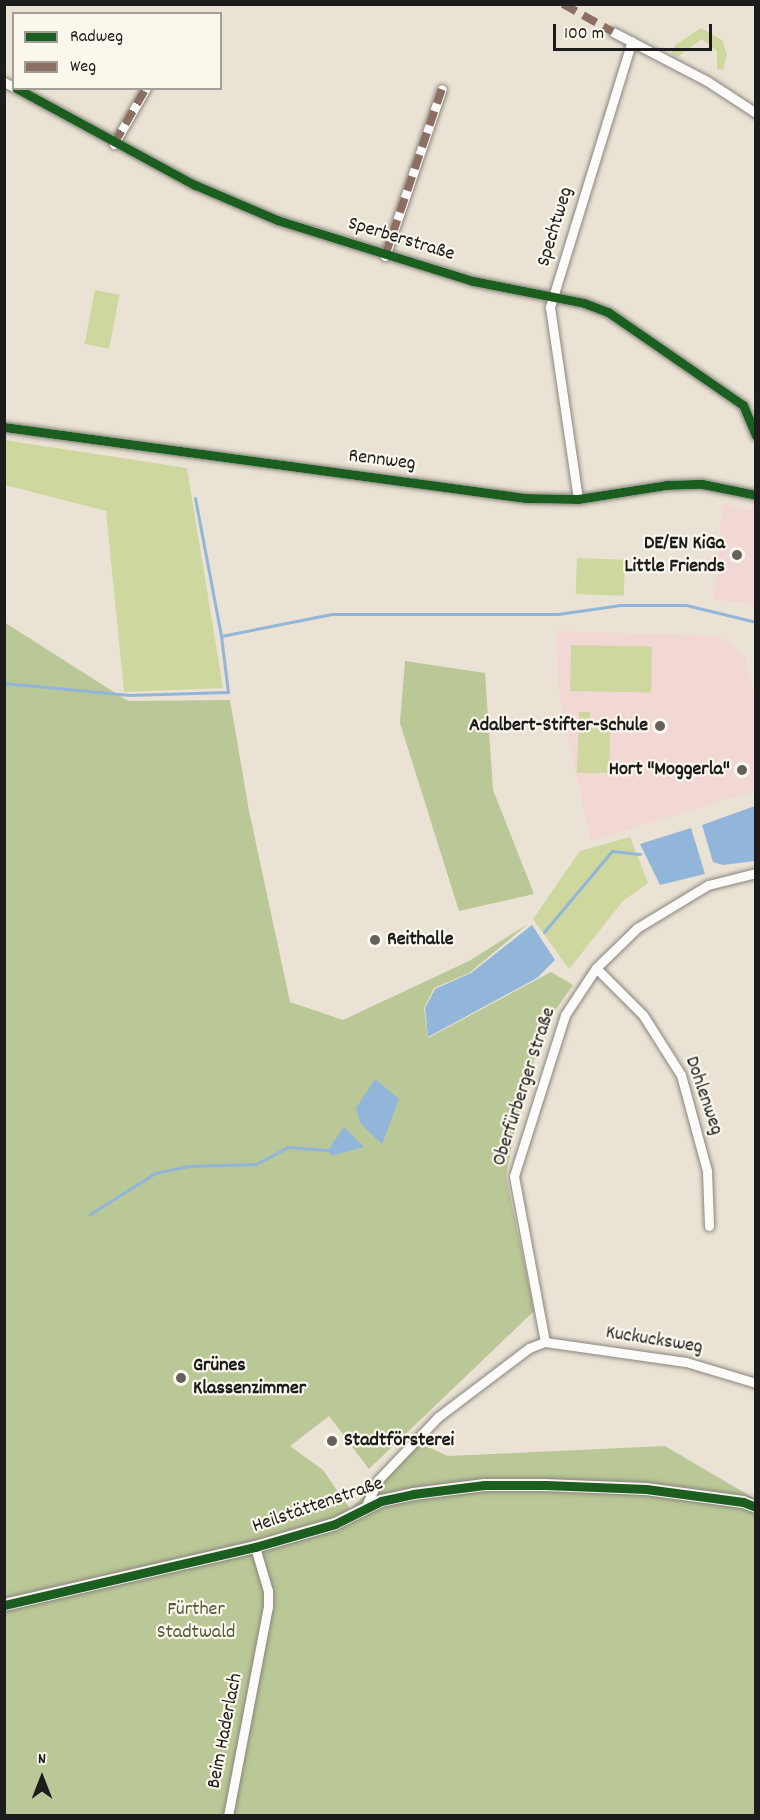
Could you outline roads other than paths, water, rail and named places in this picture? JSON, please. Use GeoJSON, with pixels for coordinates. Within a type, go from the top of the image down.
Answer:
{"type":"FeatureCollection","features":[{"type":"Feature","properties":{"kind":"street"},"geometry":{"type":"LineString","coordinates":[[613,32],[756,113]]}},
{"type":"Feature","properties":{"kind":"street","name":"Spechtweg"},"geometry":{"type":"LineString","coordinates":[[578,499],[550,320],[553,297],[632,41]]}},
{"type":"Feature","properties":{"kind":"street","name":"Sperberstraße"},"geometry":{"type":"LineString","coordinates":[[385,256],[442,89]]}},
{"type":"Feature","properties":{"kind":"street","name":"Sperberstraße"},"geometry":{"type":"LineString","coordinates":[[19,90],[114,144],[277,220],[385,256],[473,281],[584,303],[628,324],[743,405],[756,435]]}},
{"type":"Feature","properties":{"kind":"street"},"geometry":{"type":"LineString","coordinates":[[114,144],[145,90]]}},
{"type":"Feature","properties":{"kind":"street","name":"Rennweg"},"geometry":{"type":"LineString","coordinates":[[4,427],[525,498],[578,499],[666,485],[702,484],[756,495]]}},
{"type":"Feature","properties":{"kind":"street","name":"Oberfürberger Straße"},"geometry":{"type":"LineString","coordinates":[[545,1342],[513,1176],[565,1015],[596,968],[637,928],[665,908],[708,885],[756,873]]}},
{"type":"Feature","properties":{"kind":"street","name":"Dohlenweg"},"geometry":{"type":"LineString","coordinates":[[596,968],[643,1015],[681,1075],[707,1171],[709,1226]]}},
{"type":"Feature","properties":{"kind":"street"},"geometry":{"type":"LineString","coordinates":[[365,1508],[378,1480],[438,1417],[530,1348],[545,1342]]}},
{"type":"Feature","properties":{"kind":"street","name":"Kuckucksweg"},"geometry":{"type":"LineString","coordinates":[[545,1342],[686,1362],[756,1383]]}},
{"type":"Feature","properties":{"kind":"street","name":"Heilstättenstraße"},"geometry":{"type":"LineString","coordinates":[[4,1605],[255,1547],[335,1524],[365,1508],[413,1494],[484,1485],[546,1485],[646,1489],[743,1502],[756,1507]]}},
{"type":"Feature","properties":{"kind":"street","name":"Beim Haderlach"},"geometry":{"type":"LineString","coordinates":[[228,1815],[268,1607],[268,1591],[255,1547]]}},
{"type":"Feature","properties":{"kind":"water"},"geometry":{"type":"Polygon","coordinates":[[[755,806],[755,861],[723,865],[713,862],[702,825],[755,806]]]}},
{"type":"Feature","properties":{"kind":"water"},"geometry":{"type":"Polygon","coordinates":[[[691,828],[705,874],[660,885],[640,844],[691,828]]]}},
{"type":"Feature","properties":{"kind":"water"},"geometry":{"type":"Polygon","coordinates":[[[532,925],[555,960],[537,978],[428,1037],[425,1008],[435,989],[471,973],[532,925]]]}},
{"type":"Feature","properties":{"kind":"water"},"geometry":{"type":"Polygon","coordinates":[[[375,1079],[399,1099],[382,1144],[360,1123],[356,1108],[375,1079]]]}},
{"type":"Feature","properties":{"kind":"water"},"geometry":{"type":"Polygon","coordinates":[[[344,1127],[364,1147],[331,1156],[328,1150],[344,1127]]]}},
{"type":"Feature","properties":{"kind":"waterway"},"geometry":{"type":"LineString","coordinates":[[195,498],[221,636]]}},
{"type":"Feature","properties":{"kind":"waterway"},"geometry":{"type":"LineString","coordinates":[[4,683],[129,695],[228,692],[221,636],[332,614],[558,614],[620,605],[686,605],[756,622]]}},
{"type":"Feature","properties":{"kind":"waterway"},"geometry":{"type":"LineString","coordinates":[[544,932],[612,851],[640,854]]}},
{"type":"Feature","properties":{"kind":"waterway"},"geometry":{"type":"LineString","coordinates":[[90,1214],[155,1173],[188,1166],[256,1164],[288,1147],[328,1150]]}},
{"type":"Feature","properties":{"kind":"place","name":"DE/EN KiGa Little Friends"},"geometry":{"type":"Point","coordinates":[737,555]}},
{"type":"Feature","properties":{"kind":"place","name":"Adalbert-Stifter-Schule"},"geometry":{"type":"Point","coordinates":[660,726]}},
{"type":"Feature","properties":{"kind":"place","name":"Hort \"Moggerla\""},"geometry":{"type":"Point","coordinates":[742,770]}},
{"type":"Feature","properties":{"kind":"place","name":"Reithalle"},"geometry":{"type":"Point","coordinates":[375,940]}},
{"type":"Feature","properties":{"kind":"place","name":"Grünes Klassenzimmer"},"geometry":{"type":"Point","coordinates":[181,1378]}},
{"type":"Feature","properties":{"kind":"place","name":"Stadtförsterei"},"geometry":{"type":"Point","coordinates":[332,1441]}},
{"type":"Feature","properties":{"kind":"park label","name":"Fürther Stadtwald"},"geometry":{"type":"Point","coordinates":[196,1622]}}]}
